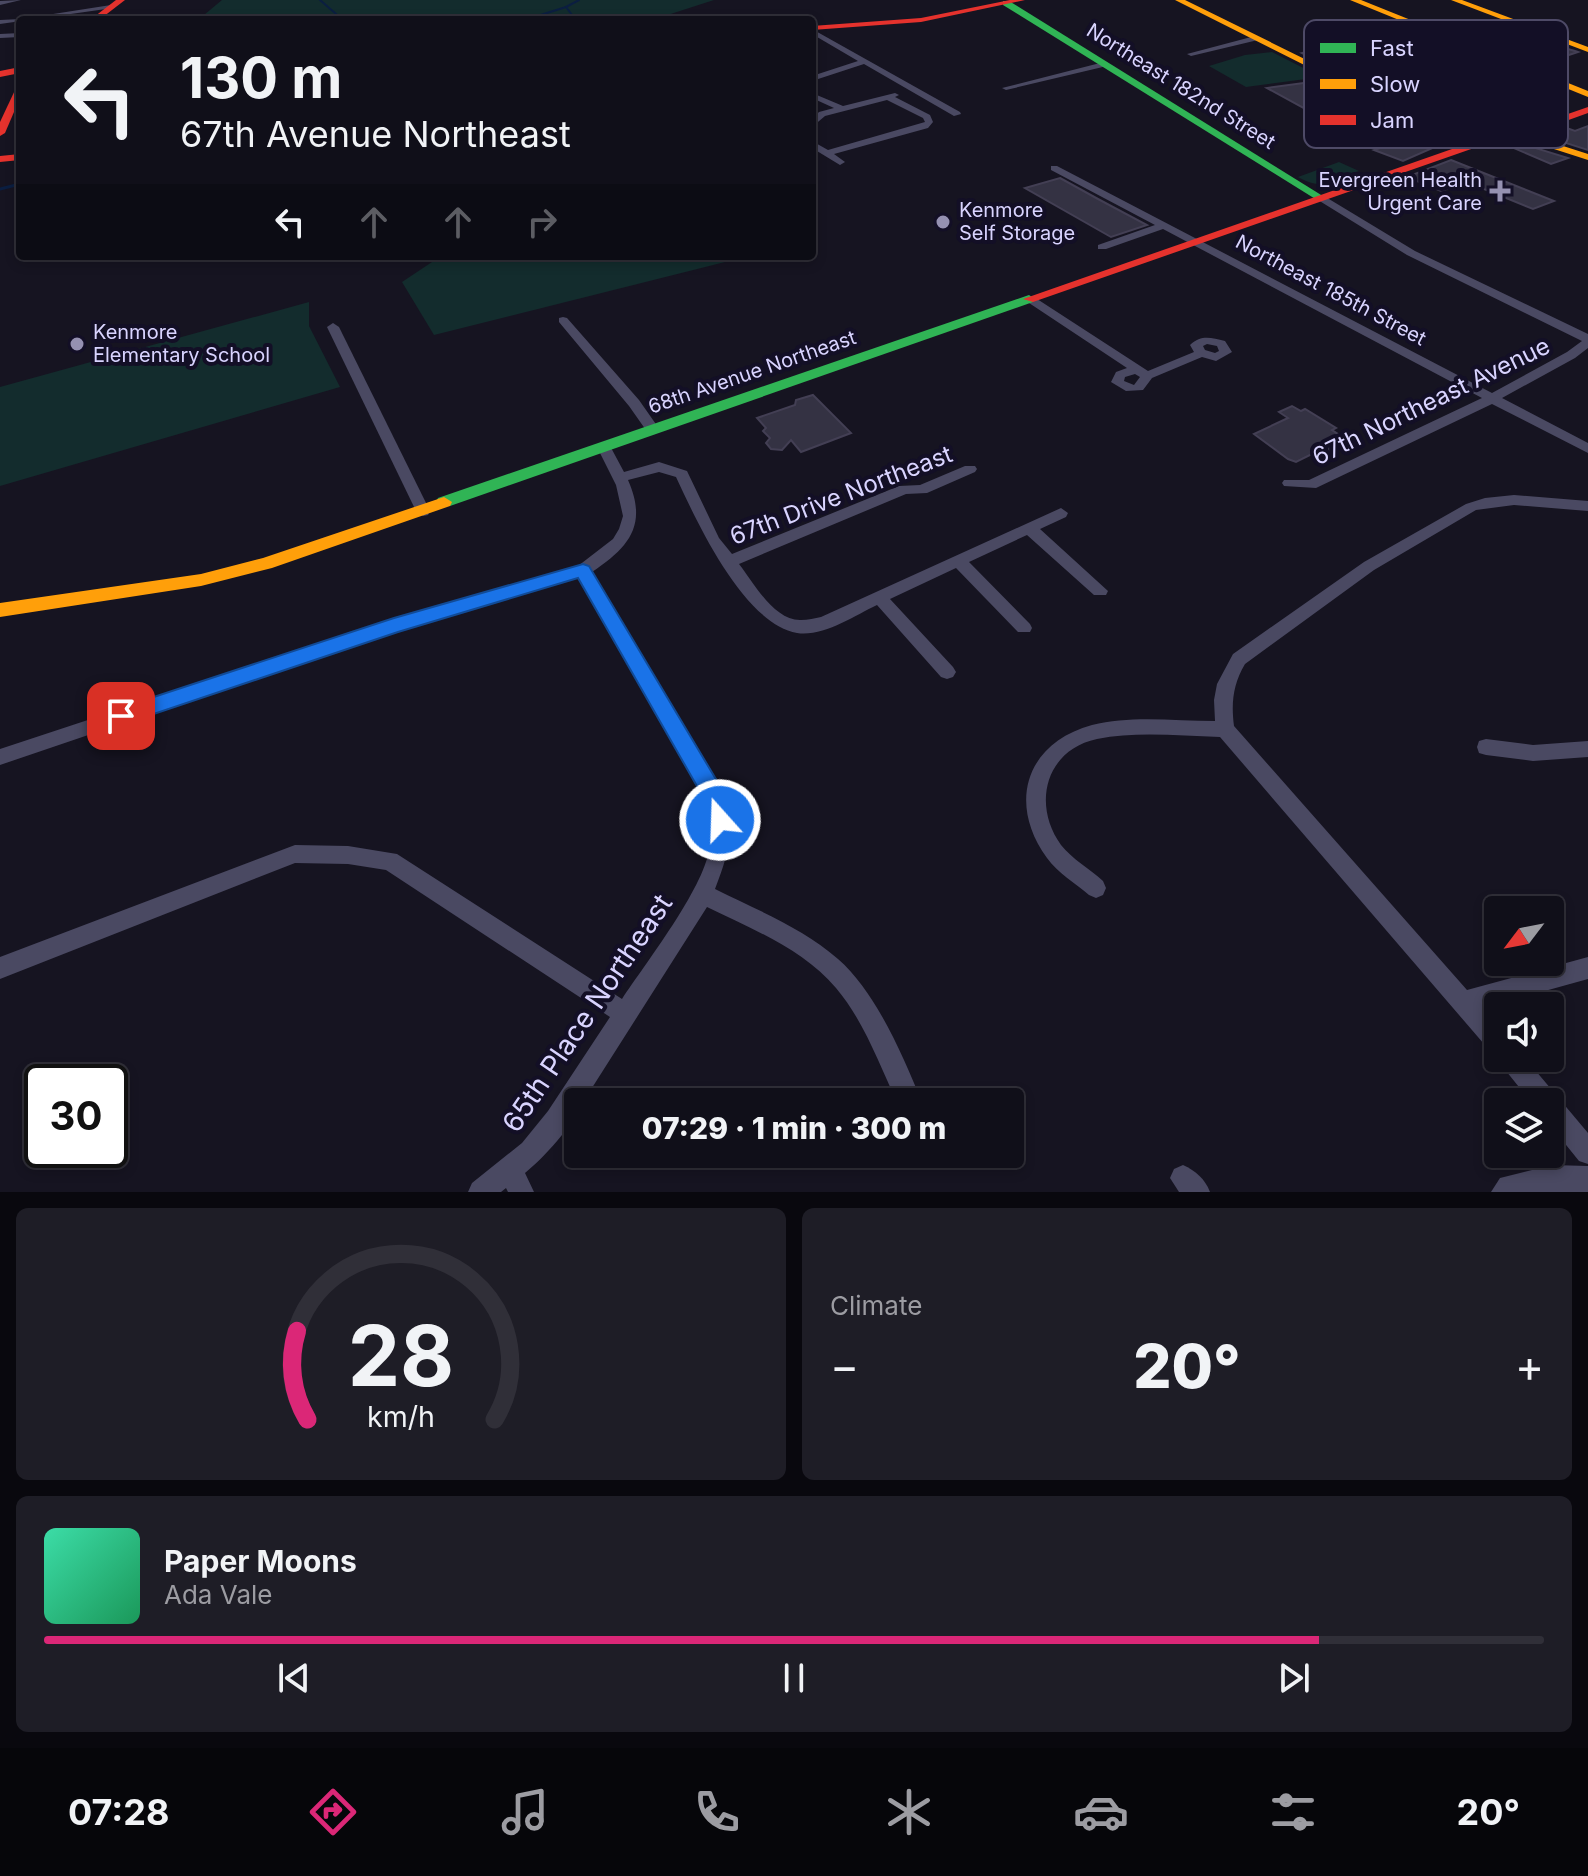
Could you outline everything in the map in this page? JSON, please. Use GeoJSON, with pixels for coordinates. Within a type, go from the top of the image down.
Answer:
{"type":"FeatureCollection","features":[{"type":"Feature","properties":{"kind":"street"},"geometry":{"type":"LineString","coordinates":[[0,3],[18,0]]}},
{"type":"Feature","properties":{"kind":"street"},"geometry":{"type":"LineString","coordinates":[[1179,0],[1304,62]]}},
{"type":"Feature","properties":{"kind":"street"},"geometry":{"type":"LineString","coordinates":[[1354,0],[1405,20]]}},
{"type":"Feature","properties":{"kind":"street"},"geometry":{"type":"LineString","coordinates":[[1366,0],[1415,20]]}},
{"type":"Feature","properties":{"kind":"street"},"geometry":{"type":"LineString","coordinates":[[1455,0],[1508,20]]}},
{"type":"Feature","properties":{"kind":"street"},"geometry":{"type":"LineString","coordinates":[[816,30],[921,20],[1014,2]]}},
{"type":"Feature","properties":{"kind":"street","name":"Northeast 182nd Street"},"geometry":{"type":"LineString","coordinates":[[1014,2],[1104,64],[1411,253],[1588,340]]}},
{"type":"Feature","properties":{"kind":"street"},"geometry":{"type":"LineString","coordinates":[[100,16],[116,4]]}},
{"type":"Feature","properties":{"kind":"street"},"geometry":{"type":"LineString","coordinates":[[46,16],[116,4]]}},
{"type":"Feature","properties":{"kind":"street"},"geometry":{"type":"LineString","coordinates":[[816,33],[957,114]]}},
{"type":"Feature","properties":{"kind":"street"},"geometry":{"type":"LineString","coordinates":[[1191,54],[1255,38]]}},
{"type":"Feature","properties":{"kind":"street"},"geometry":{"type":"LineString","coordinates":[[1568,42],[1588,50]]}},
{"type":"Feature","properties":{"kind":"street"},"geometry":{"type":"LineString","coordinates":[[822,46],[832,44]]}},
{"type":"Feature","properties":{"kind":"street"},"geometry":{"type":"LineString","coordinates":[[816,78],[862,62]]}},
{"type":"Feature","properties":{"kind":"street"},"geometry":{"type":"LineString","coordinates":[[1006,88],[1104,64]]}},
{"type":"Feature","properties":{"kind":"street"},"geometry":{"type":"LineString","coordinates":[[1568,83],[1588,91]]}},
{"type":"Feature","properties":{"kind":"street"},"geometry":{"type":"LineString","coordinates":[[1568,83],[1588,91]]}},
{"type":"Feature","properties":{"kind":"street"},"geometry":{"type":"LineString","coordinates":[[816,119],[837,109],[913,90]]}},
{"type":"Feature","properties":{"kind":"street"},"geometry":{"type":"LineString","coordinates":[[0,133],[16,97]]}},
{"type":"Feature","properties":{"kind":"street"},"geometry":{"type":"LineString","coordinates":[[827,153],[925,126],[929,122],[927,117],[888,97]]}},
{"type":"Feature","properties":{"kind":"street"},"geometry":{"type":"LineString","coordinates":[[816,99],[837,109]]}},
{"type":"Feature","properties":{"kind":"street","name":"68th Avenue Northeast"},"geometry":{"type":"LineString","coordinates":[[1568,110],[1588,102]]}},
{"type":"Feature","properties":{"kind":"street","name":"68th Avenue Northeast"},"geometry":{"type":"LineString","coordinates":[[1568,117],[1588,110]]}},
{"type":"Feature","properties":{"kind":"street"},"geometry":{"type":"LineString","coordinates":[[816,146],[840,162]]}},
{"type":"Feature","properties":{"kind":"street","name":"68th Avenue Northeast"},"geometry":{"type":"LineString","coordinates":[[0,610],[201,580],[266,564],[1466,148]]}},
{"type":"Feature","properties":{"kind":"street"},"geometry":{"type":"LineString","coordinates":[[1556,148],[1588,157]]}},
{"type":"Feature","properties":{"kind":"street","name":"Northeast 185th Street"},"geometry":{"type":"LineString","coordinates":[[1054,168],[1588,449]]}},
{"type":"Feature","properties":{"kind":"street"},"geometry":{"type":"LineString","coordinates":[[1102,247],[1162,226]]}},
{"type":"Feature","properties":{"kind":"street"},"geometry":{"type":"LineString","coordinates":[[1030,299],[1141,372],[1201,353]]}},
{"type":"Feature","properties":{"kind":"street"},"geometry":{"type":"LineString","coordinates":[[563,320],[653,430]]}},
{"type":"Feature","properties":{"kind":"street"},"geometry":{"type":"LineString","coordinates":[[333,327],[423,511]]}},
{"type":"Feature","properties":{"kind":"street","name":"67th Northeast Avenue"},"geometry":{"type":"LineString","coordinates":[[1289,483],[1311,485],[1493,398],[1588,340]]}},
{"type":"Feature","properties":{"kind":"street"},"geometry":{"type":"LineString","coordinates":[[1566,437],[1588,438]]}},
{"type":"Feature","properties":{"kind":"street"},"geometry":{"type":"LineString","coordinates":[[0,757],[394,625],[583,570],[609,553],[629,528],[629,499],[604,447]]}},
{"type":"Feature","properties":{"kind":"street"},"geometry":{"type":"LineString","coordinates":[[620,478],[659,467],[678,470],[685,478],[713,540],[764,608],[783,622],[799,627],[824,623],[1061,513]]}},
{"type":"Feature","properties":{"kind":"street","name":"67th Drive Northeast"},"geometry":{"type":"LineString","coordinates":[[729,562],[904,489],[922,490],[970,469]]}},
{"type":"Feature","properties":{"kind":"street"},"geometry":{"type":"LineString","coordinates":[[1484,1026],[1225,729],[1222,705],[1225,681],[1239,659],[1369,566],[1487,501],[1513,499],[1588,506]]}},
{"type":"Feature","properties":{"kind":"street"},"geometry":{"type":"LineString","coordinates":[[1029,528],[1100,591]]}},
{"type":"Feature","properties":{"kind":"street"},"geometry":{"type":"LineString","coordinates":[[958,561],[1024,628]]}},
{"type":"Feature","properties":{"kind":"street","name":"65th Place Northeast"},"geometry":{"type":"LineString","coordinates":[[481,1192],[516,1181],[531,1152],[557,1120],[703,894],[719,852],[720,820],[712,793],[583,570]]}},
{"type":"Feature","properties":{"kind":"street"},"geometry":{"type":"LineString","coordinates":[[879,597],[947,672]]}},
{"type":"Feature","properties":{"kind":"street"},"geometry":{"type":"LineString","coordinates":[[1096,888],[1055,852],[1037,821],[1034,793],[1043,764],[1064,743],[1095,732],[1225,729]]}},
{"type":"Feature","properties":{"kind":"street"},"geometry":{"type":"LineString","coordinates":[[1486,747],[1533,753],[1588,749]]}},
{"type":"Feature","properties":{"kind":"street"},"geometry":{"type":"LineString","coordinates":[[0,968],[295,854],[348,855],[390,861],[626,1014]]}},
{"type":"Feature","properties":{"kind":"street"},"geometry":{"type":"LineString","coordinates":[[703,894],[797,941],[835,970],[865,1013],[903,1088]]}},
{"type":"Feature","properties":{"kind":"street"},"geometry":{"type":"LineString","coordinates":[[1464,1002],[1588,968]]}},
{"type":"Feature","properties":{"kind":"street"},"geometry":{"type":"LineString","coordinates":[[1522,1072],[1535,1088]]}},
{"type":"Feature","properties":{"kind":"street"},"geometry":{"type":"LineString","coordinates":[[1564,1123],[1588,1152]]}},
{"type":"Feature","properties":{"kind":"street"},"geometry":{"type":"LineString","coordinates":[[1504,1192],[1509,1187],[1552,1178],[1588,1179]]}},
{"type":"Feature","properties":{"kind":"green space"},"geometry":{"type":"Polygon","coordinates":[[[222,0],[714,0],[664,16],[203,16],[222,0]]]}},
{"type":"Feature","properties":{"kind":"green space"},"geometry":{"type":"Polygon","coordinates":[[[1272,52],[1304,68],[1304,79],[1246,87],[1209,66],[1245,55],[1272,52]]]}},
{"type":"Feature","properties":{"kind":"green space"},"geometry":{"type":"Polygon","coordinates":[[[1339,162],[1359,171],[1345,175],[1338,172],[1348,178],[1322,184],[1298,177],[1339,162]]]}},
{"type":"Feature","properties":{"kind":"green space"},"geometry":{"type":"Polygon","coordinates":[[[435,260],[733,260],[434,335],[402,282],[435,260]]]}},
{"type":"Feature","properties":{"kind":"green space"},"geometry":{"type":"Polygon","coordinates":[[[309,302],[309,326],[340,387],[0,486],[0,387],[309,302]]]}},
{"type":"Feature","properties":{"kind":"building"},"geometry":{"type":"Polygon","coordinates":[[[1304,83],[1304,108],[1267,88],[1304,83]]]}},
{"type":"Feature","properties":{"kind":"building"},"geometry":{"type":"Polygon","coordinates":[[[1588,126],[1588,150],[1568,144],[1568,128],[1575,131],[1588,126]]]}},
{"type":"Feature","properties":{"kind":"building"},"geometry":{"type":"Polygon","coordinates":[[[1380,148],[1432,148],[1403,161],[1374,150],[1380,148]]]}},
{"type":"Feature","properties":{"kind":"building"},"geometry":{"type":"Polygon","coordinates":[[[1514,148],[1535,148],[1568,158],[1551,164],[1514,148]]]}},
{"type":"Feature","properties":{"kind":"building"},"geometry":{"type":"Polygon","coordinates":[[[1451,160],[1554,201],[1533,209],[1467,182],[1441,191],[1407,177],[1451,160]]]}},
{"type":"Feature","properties":{"kind":"building"},"geometry":{"type":"Polygon","coordinates":[[[1060,178],[1147,225],[1111,237],[1025,188],[1060,178]]]}},
{"type":"Feature","properties":{"kind":"building"},"geometry":{"type":"Polygon","coordinates":[[[813,395],[851,433],[801,452],[791,440],[782,450],[771,449],[766,443],[770,438],[763,431],[766,428],[757,418],[795,405],[796,400],[813,395]]]}},
{"type":"Feature","properties":{"kind":"building"},"geometry":{"type":"Polygon","coordinates":[[[1292,406],[1301,411],[1305,409],[1336,428],[1332,430],[1350,442],[1330,452],[1324,448],[1296,462],[1254,434],[1288,418],[1279,412],[1292,406]]]}},
{"type":"Feature","properties":{"kind":"waterway"},"geometry":{"type":"LineString","coordinates":[[320,0],[338,16]]}},
{"type":"Feature","properties":{"kind":"waterway"},"geometry":{"type":"LineString","coordinates":[[566,7],[579,0]]}},
{"type":"Feature","properties":{"kind":"waterway"},"geometry":{"type":"LineString","coordinates":[[537,16],[566,7]]}},
{"type":"Feature","properties":{"kind":"waterway"},"geometry":{"type":"LineString","coordinates":[[566,7],[573,16]]}},
{"type":"Feature","properties":{"kind":"waterway"},"geometry":{"type":"LineString","coordinates":[[0,189],[16,185]]}},
{"type":"Feature","properties":{"kind":"traffic: fast"},"geometry":{"type":"LineString","coordinates":[[1006,3],[1321,198]]}},
{"type":"Feature","properties":{"kind":"traffic: fast"},"geometry":{"type":"LineString","coordinates":[[444,502],[1029,299]]}},
{"type":"Feature","properties":{"kind":"traffic: slow"},"geometry":{"type":"LineString","coordinates":[[1179,0],[1304,62]]}},
{"type":"Feature","properties":{"kind":"traffic: slow"},"geometry":{"type":"LineString","coordinates":[[1354,0],[1404,20]]}},
{"type":"Feature","properties":{"kind":"traffic: slow"},"geometry":{"type":"LineString","coordinates":[[1455,0],[1508,20]]}},
{"type":"Feature","properties":{"kind":"traffic: slow"},"geometry":{"type":"LineString","coordinates":[[1568,42],[1588,50]]}},
{"type":"Feature","properties":{"kind":"traffic: slow"},"geometry":{"type":"LineString","coordinates":[[1568,86],[1588,94]]}},
{"type":"Feature","properties":{"kind":"traffic: slow"},"geometry":{"type":"LineString","coordinates":[[1560,148],[1588,157]]}},
{"type":"Feature","properties":{"kind":"traffic: slow"},"geometry":{"type":"LineString","coordinates":[[0,610],[201,580],[266,564],[444,502]]}},
{"type":"Feature","properties":{"kind":"traffic: jam"},"geometry":{"type":"LineString","coordinates":[[99,16],[121,0]]}},
{"type":"Feature","properties":{"kind":"traffic: jam"},"geometry":{"type":"LineString","coordinates":[[816,28],[921,20],[1021,0]]}},
{"type":"Feature","properties":{"kind":"traffic: jam"},"geometry":{"type":"LineString","coordinates":[[0,74],[16,71]]}},
{"type":"Feature","properties":{"kind":"traffic: jam"},"geometry":{"type":"LineString","coordinates":[[0,133],[16,97]]}},
{"type":"Feature","properties":{"kind":"traffic: jam"},"geometry":{"type":"LineString","coordinates":[[1568,117],[1588,110]]}},
{"type":"Feature","properties":{"kind":"traffic: jam"},"geometry":{"type":"LineString","coordinates":[[1029,299],[1463,148]]}},
{"type":"Feature","properties":{"kind":"traffic: jam"},"geometry":{"type":"LineString","coordinates":[[0,159],[16,157]]}},
{"type":"Feature","properties":{"kind":"place","name":"Evergreen Health Urgent Care"},"geometry":{"type":"Point","coordinates":[1500,191]}},
{"type":"Feature","properties":{"kind":"place","name":"Kenmore Self Storage"},"geometry":{"type":"Point","coordinates":[943,222]}},
{"type":"Feature","properties":{"kind":"place","name":"Kenmore Elementary School"},"geometry":{"type":"Point","coordinates":[77,344]}},
{"type":"Feature","properties":{"kind":"route"},"geometry":{"type":"LineString","coordinates":[[121,716],[394,625],[583,570],[712,793],[720,820]]}}]}
